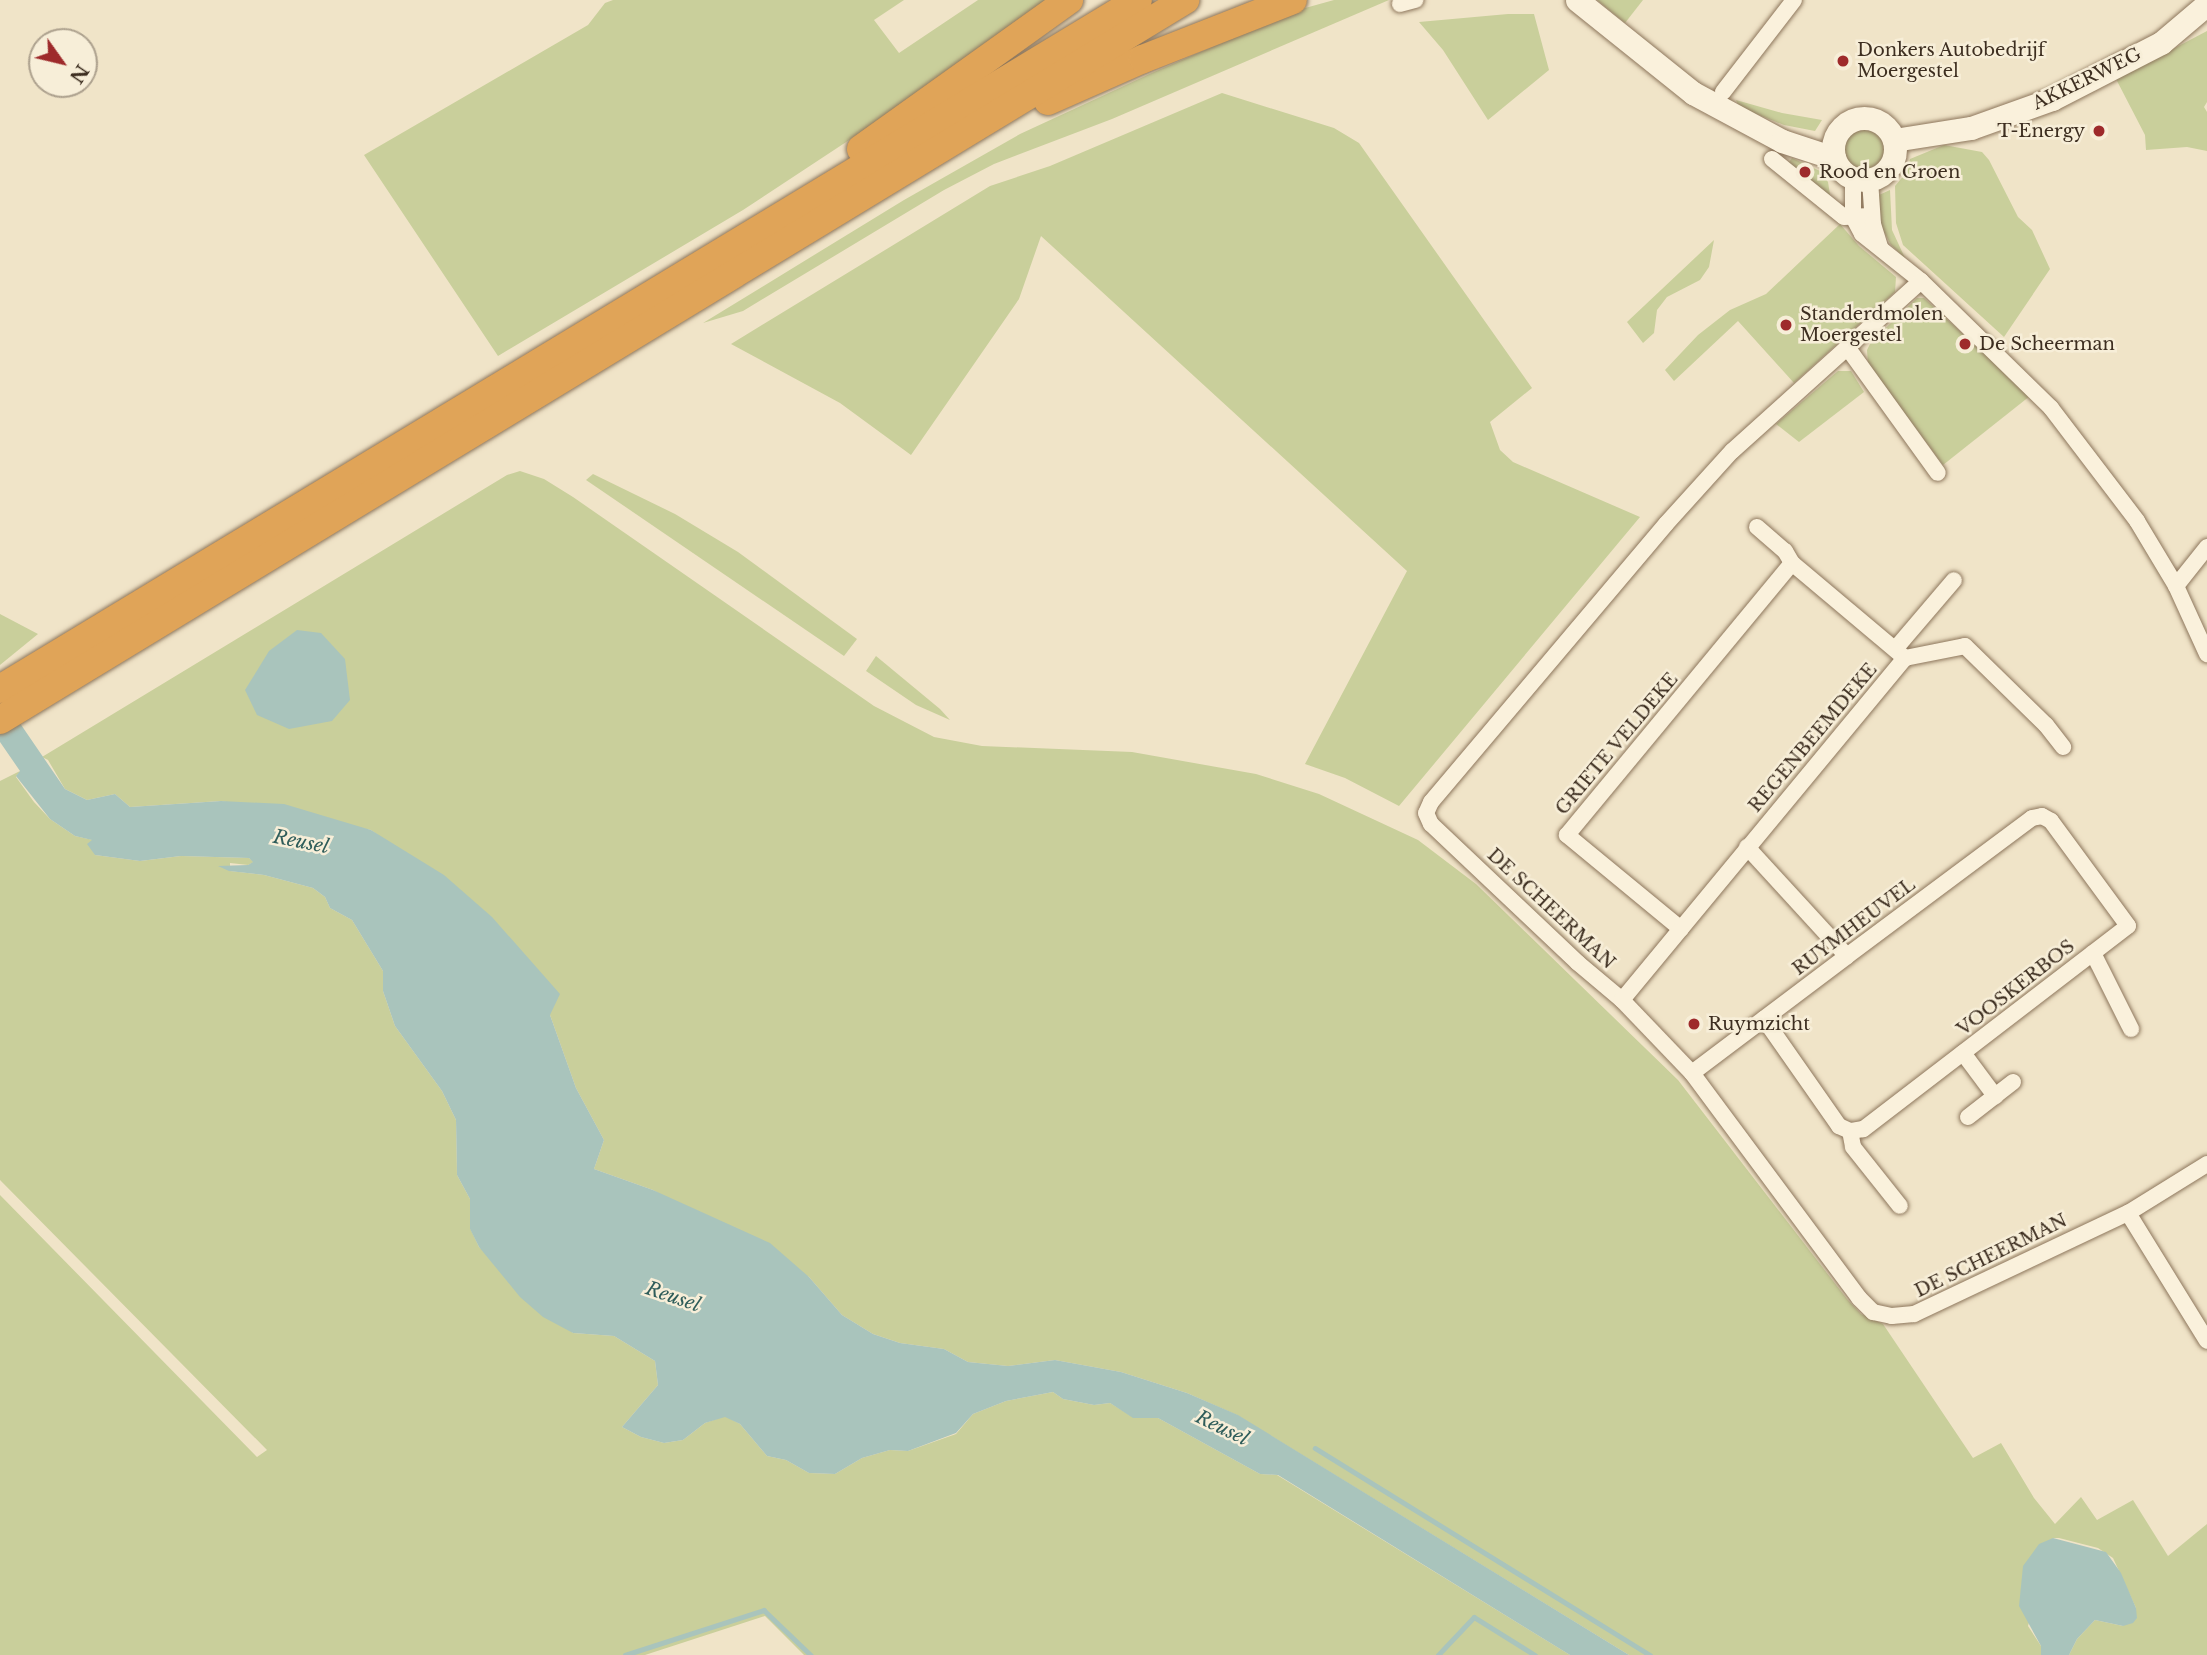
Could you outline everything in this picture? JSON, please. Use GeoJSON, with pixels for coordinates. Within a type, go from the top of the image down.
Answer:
{"type":"FeatureCollection","features":[{"type":"Feature","properties":{"kind":"highway"},"geometry":{"type":"LineString","coordinates":[[724,250],[1069,0]]}},
{"type":"Feature","properties":{"kind":"highway"},"geometry":{"type":"LineString","coordinates":[[5,701],[724,250],[1138,0]]}},
{"type":"Feature","properties":{"kind":"highway"},"geometry":{"type":"LineString","coordinates":[[5,701],[946,146],[1185,0]]}},
{"type":"Feature","properties":{"kind":"highway"},"geometry":{"type":"LineString","coordinates":[[946,146],[1143,59],[1293,0]]}},
{"type":"Feature","properties":{"kind":"main road"},"geometry":{"type":"LineString","coordinates":[[1577,0],[1693,93],[1760,128],[1834,148]]}},
{"type":"Feature","properties":{"kind":"main road","name":"AKKERWEG"},"geometry":{"type":"LineString","coordinates":[[2171,36],[2207,5]]}},
{"type":"Feature","properties":{"kind":"main road","name":"AKKERWEG"},"geometry":{"type":"LineString","coordinates":[[1893,149],[1961,131],[2052,99],[2108,73],[2171,36],[2207,21]]}},
{"type":"Feature","properties":{"kind":"main road"},"geometry":{"type":"LineString","coordinates":[[1866,118],[1885,126],[1893,149],[1884,173],[1861,179],[1842,172],[1834,148],[1850,121],[1866,118]]}},
{"type":"Feature","properties":{"kind":"street"},"geometry":{"type":"LineString","coordinates":[[1723,92],[1763,44],[1794,0]]}},
{"type":"Feature","properties":{"kind":"street"},"geometry":{"type":"LineString","coordinates":[[1772,159],[1844,217],[1872,216]]}},
{"type":"Feature","properties":{"kind":"street"},"geometry":{"type":"LineString","coordinates":[[1861,179],[1880,247]]}},
{"type":"Feature","properties":{"kind":"street"},"geometry":{"type":"LineString","coordinates":[[1861,179],[1853,217],[1862,234],[1921,281],[2051,408],[2115,488],[2176,586],[2207,654]]}},
{"type":"Feature","properties":{"kind":"street","name":"DE SCHEERMAN"},"geometry":{"type":"LineString","coordinates":[[1921,281],[1763,420],[1665,524],[1440,791],[1426,813],[1431,824],[1520,910],[1622,1000],[1692,1073],[1858,1298],[1873,1312],[1892,1316],[1914,1314],[2128,1213],[2207,1164]]}},
{"type":"Feature","properties":{"kind":"street"},"geometry":{"type":"LineString","coordinates":[[1847,347],[1938,472]]}},
{"type":"Feature","properties":{"kind":"street"},"geometry":{"type":"LineString","coordinates":[[1757,527],[1785,551],[1792,564],[1901,653],[1965,646],[2046,724],[2063,747]]}},
{"type":"Feature","properties":{"kind":"street"},"geometry":{"type":"LineString","coordinates":[[2176,586],[2207,547]]}},
{"type":"Feature","properties":{"kind":"street","name":"GRIETE VELDEKE"},"geometry":{"type":"LineString","coordinates":[[1681,929],[1567,835],[1792,564]]}},
{"type":"Feature","properties":{"kind":"street","name":"REGENBEEMDEKE"},"geometry":{"type":"LineString","coordinates":[[1622,1000],[1901,653],[1954,580]]}},
{"type":"Feature","properties":{"kind":"street","name":"VOOSKERBOS"},"geometry":{"type":"LineString","coordinates":[[1850,1131],[1863,1129],[2128,926],[2051,821],[2042,816]]}},
{"type":"Feature","properties":{"kind":"street","name":"RUYMHEUVEL"},"geometry":{"type":"LineString","coordinates":[[1692,1073],[2032,818],[2042,816]]}},
{"type":"Feature","properties":{"kind":"street"},"geometry":{"type":"LineString","coordinates":[[1747,847],[1847,956]]}},
{"type":"Feature","properties":{"kind":"street","name":"VOOSKERBOS"},"geometry":{"type":"LineString","coordinates":[[2093,953],[2131,1029]]}},
{"type":"Feature","properties":{"kind":"street"},"geometry":{"type":"LineString","coordinates":[[1764,1019],[1839,1126],[1850,1131],[1853,1147],[1900,1206]]}},
{"type":"Feature","properties":{"kind":"street","name":"VOOSKERBOS"},"geometry":{"type":"LineString","coordinates":[[1963,1053],[1995,1096]]}},
{"type":"Feature","properties":{"kind":"street"},"geometry":{"type":"LineString","coordinates":[[1968,1117],[2013,1083]]}},
{"type":"Feature","properties":{"kind":"street"},"geometry":{"type":"LineString","coordinates":[[2128,1213],[2207,1341]]}},
{"type":"Feature","properties":{"kind":"green space"},"geometry":{"type":"Polygon","coordinates":[[[613,0],[904,0],[874,20],[899,53],[978,0],[1047,0],[919,94],[743,210],[498,356],[364,155],[588,25],[605,3],[613,0]]]}},
{"type":"Feature","properties":{"kind":"green space"},"geometry":{"type":"Polygon","coordinates":[[[1334,0],[1389,0],[1112,119],[994,164],[944,190],[743,311],[703,323],[904,200],[1020,134],[1298,10],[1334,0]]]}},
{"type":"Feature","properties":{"kind":"green space"},"geometry":{"type":"Polygon","coordinates":[[[1597,0],[1643,0],[1625,23],[1597,0]]]}},
{"type":"Feature","properties":{"kind":"green space"},"geometry":{"type":"Polygon","coordinates":[[[1534,14],[1549,70],[1488,120],[1443,50],[1419,22],[1534,14]]]}},
{"type":"Feature","properties":{"kind":"green space"},"geometry":{"type":"Polygon","coordinates":[[[2207,31],[2207,102],[2204,107],[2207,112],[2207,151],[2187,147],[2146,150],[2145,135],[2116,79],[2207,31]]]}},
{"type":"Feature","properties":{"kind":"green space"},"geometry":{"type":"Polygon","coordinates":[[[1222,93],[1334,128],[1359,143],[1532,388],[1490,422],[1500,450],[1513,462],[1640,517],[1399,806],[1345,778],[1305,764],[1407,571],[1041,236],[1019,299],[911,455],[840,403],[731,344],[990,186],[1050,166],[1222,93]]]}},
{"type":"Feature","properties":{"kind":"green space"},"geometry":{"type":"Polygon","coordinates":[[[1736,100],[1782,113],[1822,120],[1815,131],[1784,125],[1739,107],[1736,100]]]}},
{"type":"Feature","properties":{"kind":"green space"},"geometry":{"type":"Polygon","coordinates":[[[1864,130],[1872,131],[1878,136],[1883,142],[1883,158],[1878,164],[1872,169],[1864,170],[1856,169],[1850,164],[1845,158],[1844,150],[1845,142],[1850,136],[1856,131],[1864,130]]]}},
{"type":"Feature","properties":{"kind":"green space"},"geometry":{"type":"Polygon","coordinates":[[[1944,145],[1982,152],[1989,160],[2018,217],[2032,230],[2050,269],[2004,337],[1903,245],[1896,223],[1895,186],[1906,173],[1910,159],[1944,145]]]}},
{"type":"Feature","properties":{"kind":"green space"},"geometry":{"type":"Polygon","coordinates":[[[1792,158],[1820,171],[1828,182],[1831,201],[1787,165],[1792,158]]]}},
{"type":"Feature","properties":{"kind":"green space"},"geometry":{"type":"Polygon","coordinates":[[[1890,190],[1892,230],[1905,258],[1891,245],[1877,219],[1879,195],[1890,190]]]}},
{"type":"Feature","properties":{"kind":"green space"},"geometry":{"type":"Polygon","coordinates":[[[1840,224],[1859,246],[1896,277],[1895,292],[1794,383],[1738,321],[1674,381],[1665,370],[1698,335],[1730,310],[1766,294],[1840,224]]]}},
{"type":"Feature","properties":{"kind":"green space"},"geometry":{"type":"Polygon","coordinates":[[[1714,240],[1709,267],[1700,280],[1667,297],[1657,310],[1654,333],[1643,343],[1627,322],[1714,240]]]}},
{"type":"Feature","properties":{"kind":"green space"},"geometry":{"type":"Polygon","coordinates":[[[1917,298],[1924,298],[2030,396],[1943,465],[1868,364],[1867,350],[1871,342],[1917,298]]]}},
{"type":"Feature","properties":{"kind":"green space"},"geometry":{"type":"Polygon","coordinates":[[[1838,371],[1851,371],[1864,392],[1799,442],[1776,424],[1838,371]]]}},
{"type":"Feature","properties":{"kind":"green space"},"geometry":{"type":"Polygon","coordinates":[[[520,471],[544,479],[573,497],[874,706],[934,737],[982,746],[1132,752],[1256,774],[1319,794],[1418,840],[1476,884],[1678,1080],[1847,1299],[1861,1314],[1883,1324],[1973,1458],[2001,1443],[2034,1498],[2055,1524],[2081,1497],[2097,1520],[2133,1500],[2168,1556],[2207,1524],[2207,1655],[2069,1655],[2077,1639],[2095,1620],[2123,1626],[2136,1608],[2113,1558],[2098,1548],[2053,1538],[2028,1626],[2041,1646],[2041,1655],[1629,1655],[1237,1415],[1187,1393],[1121,1372],[1055,1360],[1008,1366],[968,1362],[944,1349],[900,1343],[873,1334],[842,1315],[809,1277],[653,1190],[594,1169],[604,1140],[576,1088],[550,1015],[393,846],[371,830],[221,801],[130,807],[115,794],[87,800],[65,789],[48,760],[42,757],[507,475],[520,471]]]}},
{"type":"Feature","properties":{"kind":"green space"},"geometry":{"type":"Polygon","coordinates":[[[593,474],[675,514],[738,552],[857,639],[844,656],[586,480],[593,474]]]}},
{"type":"Feature","properties":{"kind":"green space"},"geometry":{"type":"Polygon","coordinates":[[[0,614],[38,634],[0,665],[0,614]]]}},
{"type":"Feature","properties":{"kind":"green space"},"geometry":{"type":"Polygon","coordinates":[[[876,656],[950,720],[916,705],[866,671],[876,656]]]}},
{"type":"Feature","properties":{"kind":"green space"},"geometry":{"type":"Polygon","coordinates":[[[20,771],[16,777],[34,802],[50,819],[75,836],[93,840],[95,855],[140,861],[181,856],[249,858],[254,862],[248,865],[230,863],[230,871],[264,875],[313,888],[325,897],[330,908],[352,920],[383,971],[383,991],[395,1026],[442,1091],[456,1120],[457,1175],[470,1199],[470,1228],[479,1247],[573,1333],[614,1336],[655,1361],[658,1385],[622,1427],[641,1437],[664,1443],[683,1440],[705,1423],[725,1416],[740,1424],[767,1456],[786,1460],[809,1473],[835,1474],[862,1458],[890,1450],[908,1451],[956,1434],[973,1414],[1006,1401],[1053,1392],[1063,1399],[1094,1405],[1110,1403],[1133,1417],[1158,1418],[1260,1474],[1277,1475],[1570,1655],[804,1655],[765,1616],[645,1655],[0,1655],[0,1195],[257,1457],[267,1450],[0,1180],[0,781],[20,771]]]}},
{"type":"Feature","properties":{"kind":"water"},"geometry":{"type":"Polygon","coordinates":[[[297,630],[321,633],[345,659],[350,700],[332,721],[289,729],[257,715],[245,690],[269,651],[297,630]]]}},
{"type":"Feature","properties":{"kind":"water","name":"Reusel"},"geometry":{"type":"Polygon","coordinates":[[[0,694],[65,789],[87,800],[115,794],[130,807],[221,801],[284,804],[371,830],[444,875],[492,917],[560,994],[550,1015],[576,1088],[604,1140],[594,1169],[653,1190],[770,1243],[809,1277],[842,1315],[873,1334],[900,1343],[944,1349],[968,1362],[1008,1366],[1055,1360],[1121,1372],[1187,1393],[1238,1415],[1629,1655],[1570,1655],[1278,1475],[1260,1474],[1158,1418],[1133,1418],[1110,1403],[1094,1405],[1063,1399],[1053,1392],[1006,1401],[973,1414],[956,1433],[908,1451],[890,1450],[862,1458],[835,1474],[809,1473],[786,1460],[767,1456],[740,1424],[725,1417],[705,1423],[683,1440],[664,1443],[641,1437],[622,1427],[658,1385],[655,1361],[614,1336],[573,1333],[543,1317],[520,1297],[479,1247],[470,1229],[470,1199],[457,1175],[456,1120],[442,1091],[395,1026],[383,991],[383,971],[352,920],[330,908],[325,897],[313,888],[264,875],[229,871],[218,866],[248,865],[253,862],[249,858],[181,856],[140,861],[95,855],[87,844],[92,840],[75,836],[50,819],[16,776],[20,771],[0,742],[0,694]]]}},
{"type":"Feature","properties":{"kind":"water"},"geometry":{"type":"Polygon","coordinates":[[[2053,1538],[2106,1552],[2121,1573],[2136,1608],[2137,1618],[2133,1623],[2123,1626],[2095,1620],[2077,1639],[2069,1655],[2041,1655],[2041,1646],[2019,1606],[2023,1566],[2039,1544],[2053,1538]]]}},
{"type":"Feature","properties":{"kind":"waterway"},"geometry":{"type":"LineString","coordinates":[[1315,1448],[1650,1655]]}},
{"type":"Feature","properties":{"kind":"waterway"},"geometry":{"type":"LineString","coordinates":[[625,1655],[764,1610],[811,1655]]}},
{"type":"Feature","properties":{"kind":"waterway"},"geometry":{"type":"LineString","coordinates":[[1438,1655],[1474,1617],[1535,1655]]}},
{"type":"Feature","properties":{"kind":"place","name":"Donkers Autobedrijf Moergestel"},"geometry":{"type":"Point","coordinates":[1843,61]}},
{"type":"Feature","properties":{"kind":"place","name":"T-Energy"},"geometry":{"type":"Point","coordinates":[2099,131]}},
{"type":"Feature","properties":{"kind":"place","name":"Rood en Groen"},"geometry":{"type":"Point","coordinates":[1805,172]}},
{"type":"Feature","properties":{"kind":"place","name":"Standerdmolen Moergestel"},"geometry":{"type":"Point","coordinates":[1786,325]}},
{"type":"Feature","properties":{"kind":"place","name":"De Scheerman"},"geometry":{"type":"Point","coordinates":[1965,344]}},
{"type":"Feature","properties":{"kind":"place","name":"Ruymzicht"},"geometry":{"type":"Point","coordinates":[1694,1024]}}]}
